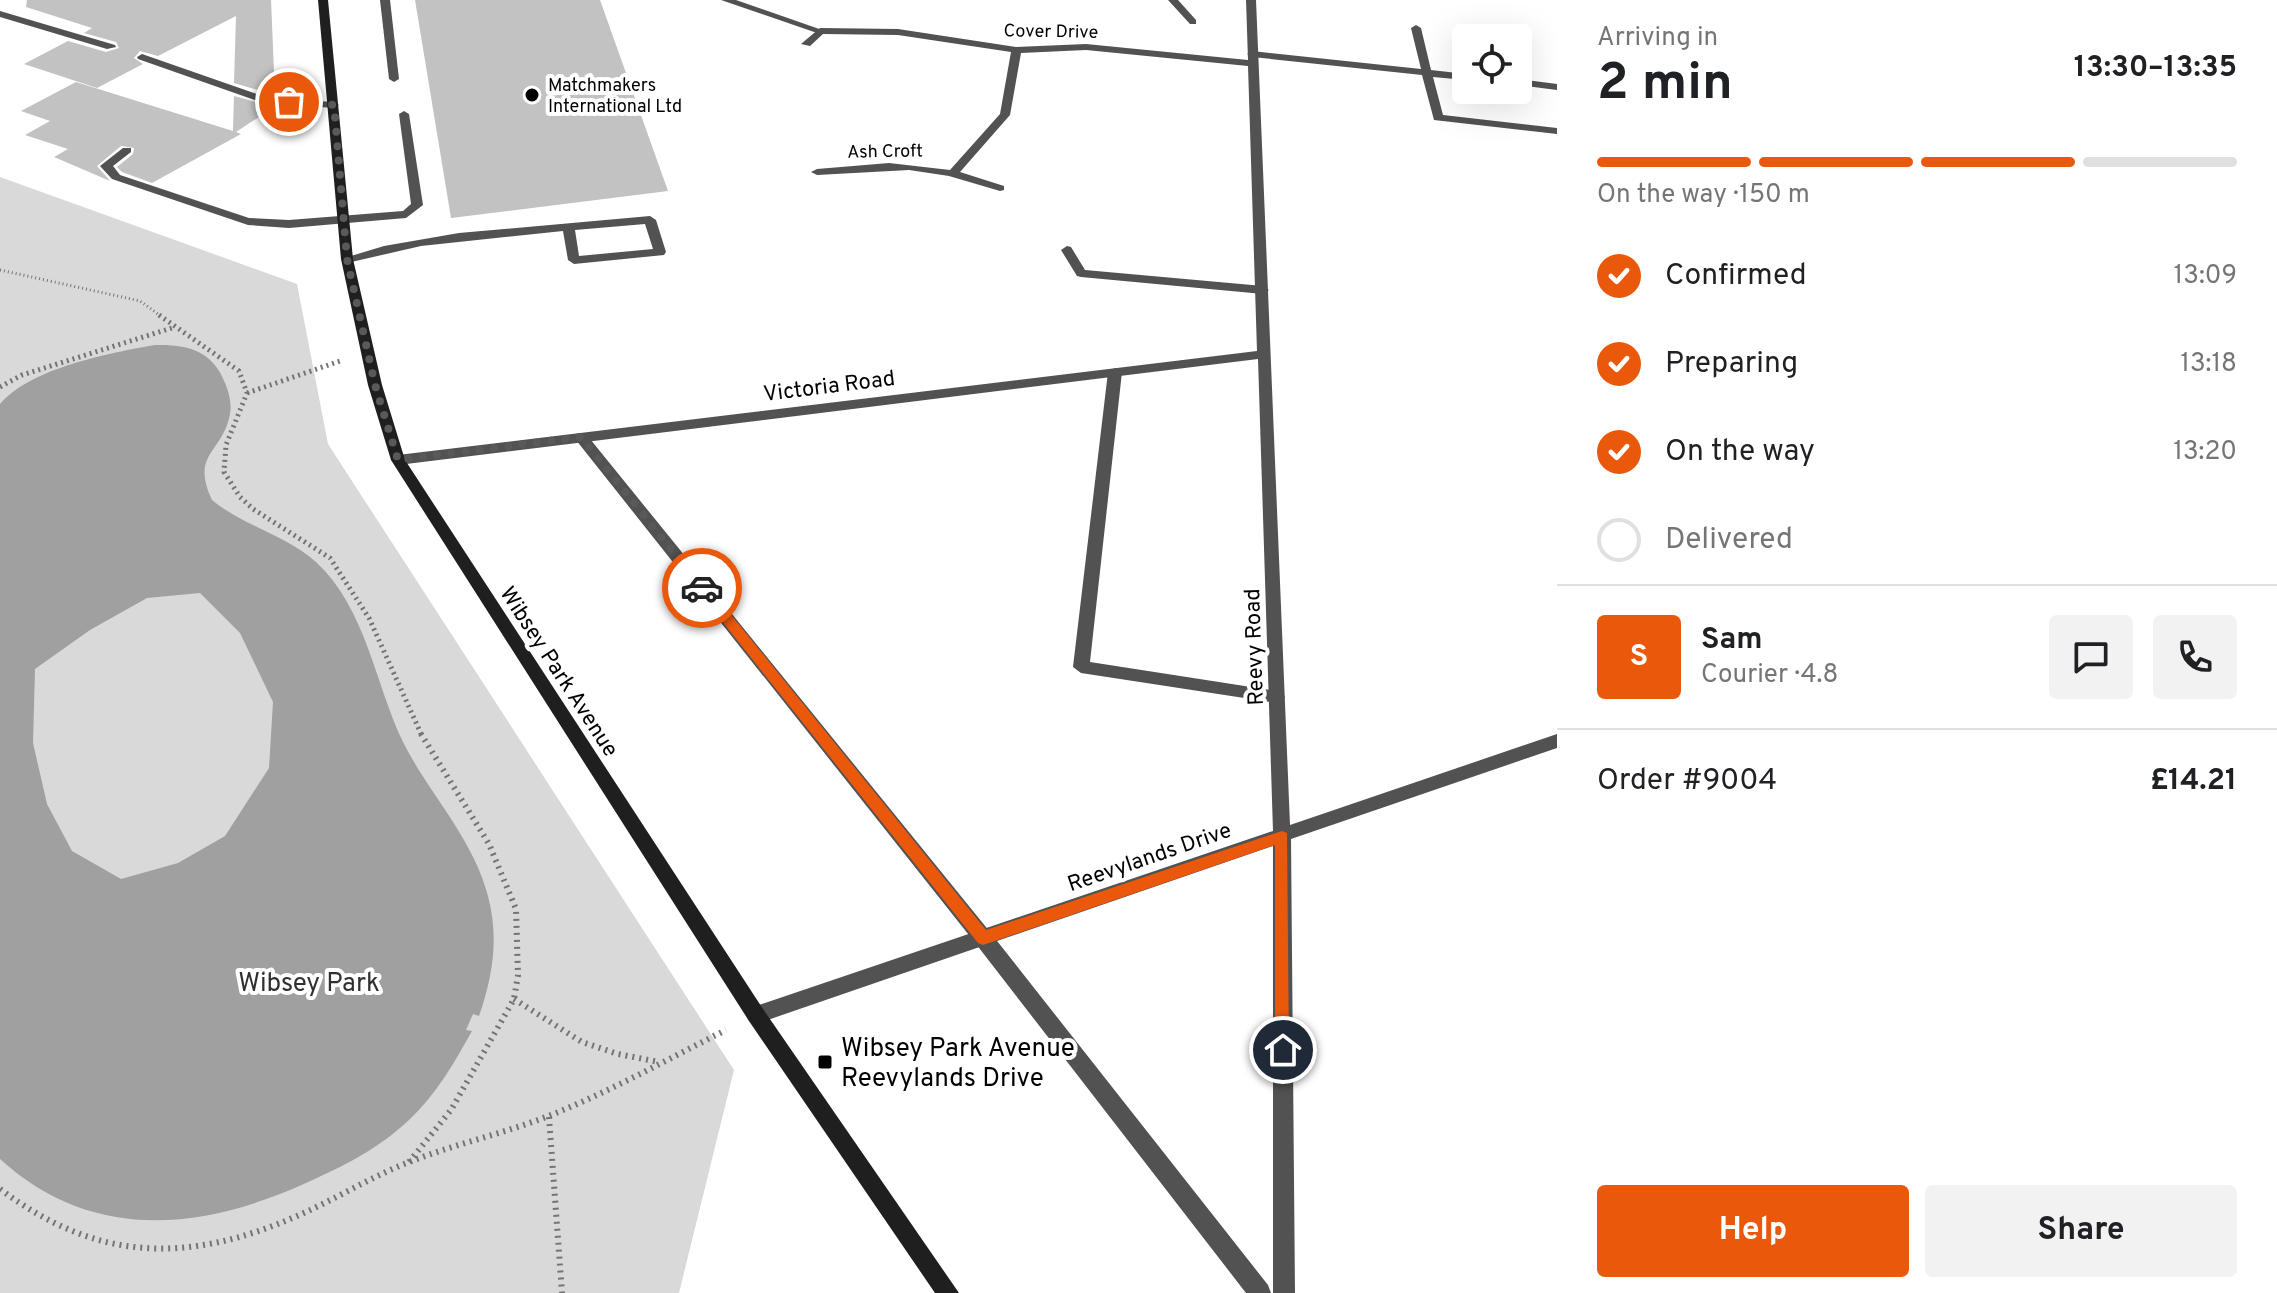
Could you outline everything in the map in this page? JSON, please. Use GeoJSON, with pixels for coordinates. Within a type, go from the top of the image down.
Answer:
{"type":"FeatureCollection","features":[{"type":"Feature","properties":{"kind":"street","name":"Wibsey Park Avenue"},"geometry":{"type":"LineString","coordinates":[[323,0],[347,259],[367,351],[398,460],[756,1015],[948,1293]]}},
{"type":"Feature","properties":{"kind":"street"},"geometry":{"type":"LineString","coordinates":[[385,0],[394,79]]}},
{"type":"Feature","properties":{"kind":"street","name":"Cover Drive"},"geometry":{"type":"LineString","coordinates":[[726,0],[820,31],[898,32],[1016,50],[1086,47],[1452,76]]}},
{"type":"Feature","properties":{"kind":"street"},"geometry":{"type":"LineString","coordinates":[[1173,0],[1193,22]]}},
{"type":"Feature","properties":{"kind":"street","name":"Reevy Road"},"geometry":{"type":"LineString","coordinates":[[1251,0],[1282,837],[1284,1293]]}},
{"type":"Feature","properties":{"kind":"street"},"geometry":{"type":"LineString","coordinates":[[0,14],[111,47]]}},
{"type":"Feature","properties":{"kind":"street"},"geometry":{"type":"LineString","coordinates":[[1416,28],[1438,118],[1557,131]]}},
{"type":"Feature","properties":{"kind":"street"},"geometry":{"type":"LineString","coordinates":[[806,44],[820,31]]}},
{"type":"Feature","properties":{"kind":"street","name":"Ash Croft"},"geometry":{"type":"LineString","coordinates":[[954,172],[1005,115],[1016,50]]}},
{"type":"Feature","properties":{"kind":"street"},"geometry":{"type":"LineString","coordinates":[[142,57],[267,101],[334,105]]}},
{"type":"Feature","properties":{"kind":"street"},"geometry":{"type":"LineString","coordinates":[[1532,84],[1557,87]]}},
{"type":"Feature","properties":{"kind":"street"},"geometry":{"type":"LineString","coordinates":[[127,150],[106,166],[116,177],[136,185],[248,221],[289,224],[345,221],[415,210],[417,205],[404,114]]}},
{"type":"Feature","properties":{"kind":"street","name":"Ash Croft"},"geometry":{"type":"LineString","coordinates":[[817,172],[879,165],[922,166],[954,172],[1000,188]]}},
{"type":"Feature","properties":{"kind":"street"},"geometry":{"type":"LineString","coordinates":[[347,259],[395,245],[650,220],[660,252],[574,260],[569,228]]}},
{"type":"Feature","properties":{"kind":"street"},"geometry":{"type":"LineString","coordinates":[[1067,250],[1081,273],[1263,290]]}},
{"type":"Feature","properties":{"kind":"street","name":"Victoria Road"},"geometry":{"type":"LineString","coordinates":[[398,460],[1265,354]]}},
{"type":"Feature","properties":{"kind":"street"},"geometry":{"type":"LineString","coordinates":[[1115,372],[1081,667],[1277,697]]}},
{"type":"Feature","properties":{"kind":"street"},"geometry":{"type":"LineString","coordinates":[[581,437],[983,938],[1260,1293]]}},
{"type":"Feature","properties":{"kind":"street","name":"Reevylands Drive"},"geometry":{"type":"LineString","coordinates":[[756,1015],[1557,741]]}},
{"type":"Feature","properties":{"kind":"path"},"geometry":{"type":"LineString","coordinates":[[0,270],[140,301],[239,371],[247,393],[226,445],[224,472],[240,497],[253,509],[330,558],[369,618],[399,692],[429,751],[489,844],[516,909],[518,975],[514,999],[451,1110],[409,1162]]}},
{"type":"Feature","properties":{"kind":"path"},"geometry":{"type":"LineString","coordinates":[[0,387],[22,375],[176,326]]}},
{"type":"Feature","properties":{"kind":"path"},"geometry":{"type":"LineString","coordinates":[[247,393],[367,351]]}},
{"type":"Feature","properties":{"kind":"path"},"geometry":{"type":"LineString","coordinates":[[514,999],[579,1041],[608,1055],[660,1062]]}},
{"type":"Feature","properties":{"kind":"path"},"geometry":{"type":"LineString","coordinates":[[0,1189],[47,1225],[102,1245],[153,1249],[228,1240],[291,1219],[409,1162],[549,1117],[756,1015]]}},
{"type":"Feature","properties":{"kind":"path"},"geometry":{"type":"LineString","coordinates":[[549,1117],[562,1293]]}},
{"type":"Feature","properties":{"kind":"green space","name":"Wibsey Park"},"geometry":{"type":"Polygon","coordinates":[[[0,177],[297,284],[328,444],[734,1070],[679,1293],[0,1293],[0,177]]]}},
{"type":"Feature","properties":{"kind":"shaded area"},"geometry":{"type":"Polygon","coordinates":[[[155,345],[178,346],[198,352],[214,363],[220,372],[229,394],[231,410],[226,427],[206,462],[206,484],[212,500],[304,553],[316,562],[347,601],[403,742],[461,835],[481,875],[488,896],[494,942],[484,1001],[479,1016],[473,1014],[466,1030],[472,1031],[436,1089],[397,1130],[347,1163],[266,1199],[187,1218],[147,1220],[109,1216],[71,1205],[35,1186],[0,1159],[0,404],[31,381],[72,364],[155,345]],[[200,593],[147,598],[90,630],[35,669],[33,743],[47,804],[72,851],[121,879],[178,863],[225,836],[269,768],[273,702],[240,633],[200,593]]]}},
{"type":"Feature","properties":{"kind":"building"},"geometry":{"type":"Polygon","coordinates":[[[27,0],[271,0],[275,95],[234,83],[236,16],[158,56],[140,51],[134,58],[143,64],[97,88],[24,64],[68,41],[106,52],[119,48],[116,42],[84,33],[92,28],[26,7],[27,0]]]}},
{"type":"Feature","properties":{"kind":"building","name":"Matchmakers International Ltd"},"geometry":{"type":"Polygon","coordinates":[[[415,0],[600,0],[668,191],[451,218],[415,0]]]}},
{"type":"Feature","properties":{"kind":"building"},"geometry":{"type":"Polygon","coordinates":[[[76,82],[233,131],[234,96],[274,107],[236,132],[241,134],[152,183],[122,172],[117,167],[133,154],[134,148],[121,146],[97,166],[110,181],[54,157],[68,149],[25,135],[50,121],[21,111],[76,82]]]}},
{"type":"Feature","properties":{"kind":"way so far"},"geometry":{"type":"LineString","coordinates":[[289,102],[334,105],[347,259],[375,385],[398,460],[581,437],[702,588]]}},
{"type":"Feature","properties":{"kind":"place","name":"Matchmakers International Ltd"},"geometry":{"type":"Point","coordinates":[532,95]}},
{"type":"Feature","properties":{"kind":"place","name":"Wibsey Park Avenue Reevylands Drive"},"geometry":{"type":"Point","coordinates":[825,1062]}},
{"type":"Feature","properties":{"kind":"route"},"geometry":{"type":"LineString","coordinates":[[702,588],[983,938],[1282,837],[1283,1050]]}}]}
